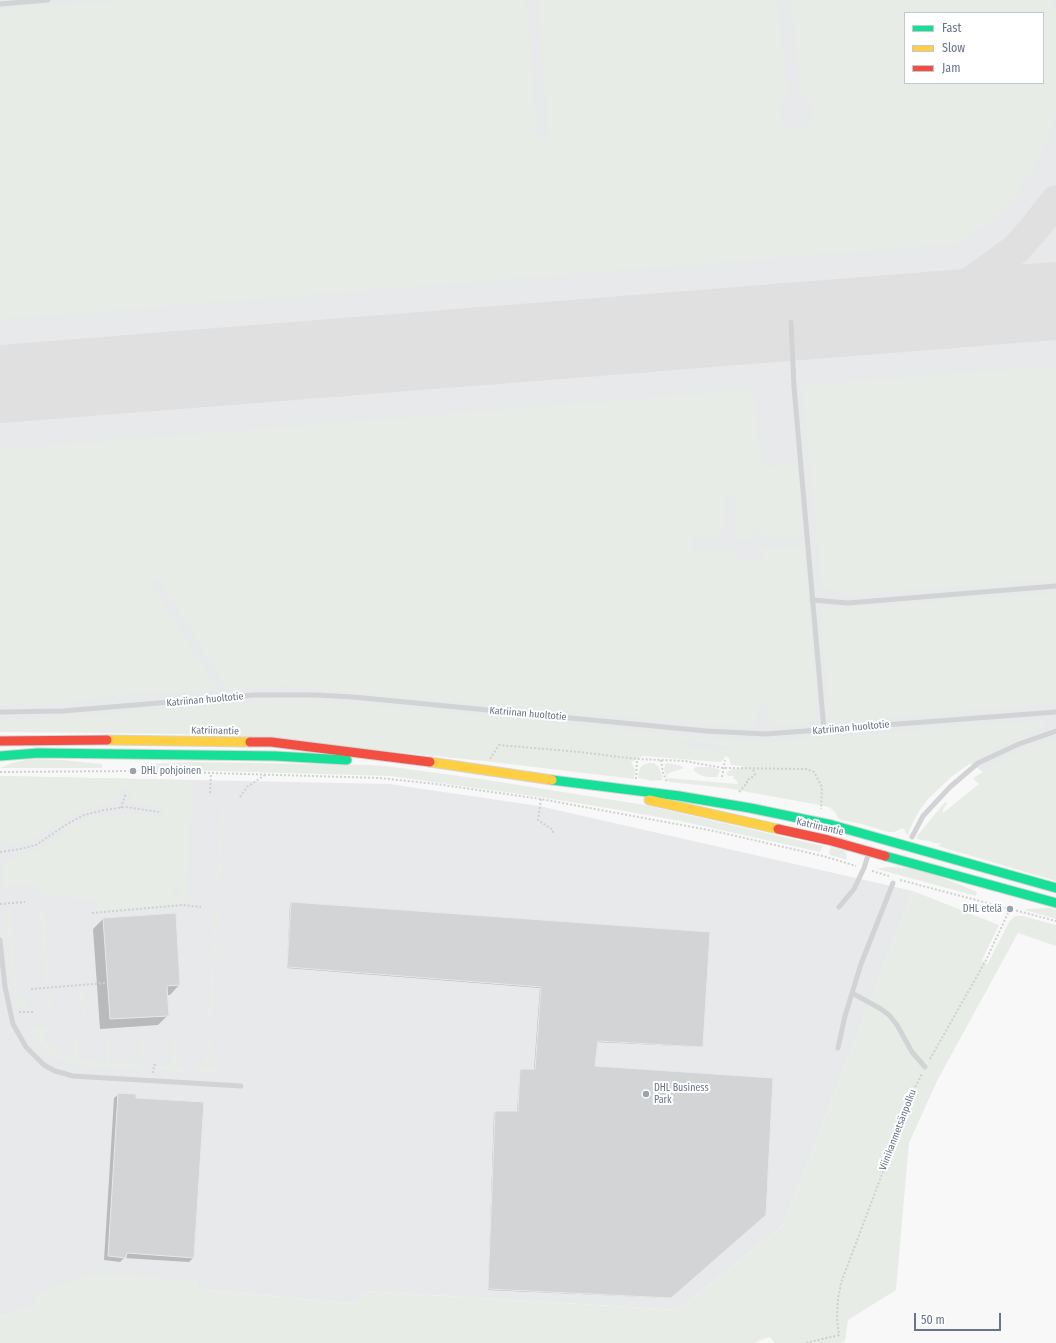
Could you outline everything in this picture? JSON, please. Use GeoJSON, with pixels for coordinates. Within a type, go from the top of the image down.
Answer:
{"type":"FeatureCollection","features":[{"type":"Feature","properties":{"kind":"main road","name":"Katriinantie"},"geometry":{"type":"LineString","coordinates":[[0,741],[115,740],[271,742],[430,762],[576,784],[679,796],[750,808],[832,825],[871,843],[1056,903]]}},
{"type":"Feature","properties":{"kind":"main road","name":"Katriinantie"},"geometry":{"type":"LineString","coordinates":[[0,756],[38,754],[274,756],[324,760],[430,762]]}},
{"type":"Feature","properties":{"kind":"main road","name":"Katriinantie"},"geometry":{"type":"LineString","coordinates":[[576,784],[828,840],[871,843],[1056,888]]}},
{"type":"Feature","properties":{"kind":"lane"},"geometry":{"type":"LineString","coordinates":[[0,4],[48,0]]}},
{"type":"Feature","properties":{"kind":"lane"},"geometry":{"type":"LineString","coordinates":[[791,322],[794,387],[824,730]]}},
{"type":"Feature","properties":{"kind":"lane"},"geometry":{"type":"LineString","coordinates":[[812,600],[848,603],[1056,586]]}},
{"type":"Feature","properties":{"kind":"lane","name":"Katriinan huoltotie"},"geometry":{"type":"LineString","coordinates":[[0,712],[63,711],[254,695],[316,695],[736,733],[766,734],[1056,712]]}},
{"type":"Feature","properties":{"kind":"lane"},"geometry":{"type":"LineString","coordinates":[[912,837],[923,816],[939,798],[950,786],[978,763],[1019,744],[1056,731]]}},
{"type":"Feature","properties":{"kind":"lane"},"geometry":{"type":"LineString","coordinates":[[839,907],[854,889],[864,868],[871,843]]}},
{"type":"Feature","properties":{"kind":"lane"},"geometry":{"type":"LineString","coordinates":[[838,1048],[861,964],[895,881]]}},
{"type":"Feature","properties":{"kind":"lane"},"geometry":{"type":"LineString","coordinates":[[0,940],[5,987],[13,1024],[26,1047],[44,1065],[55,1071],[74,1076],[241,1086]]}},
{"type":"Feature","properties":{"kind":"lane"},"geometry":{"type":"LineString","coordinates":[[852,993],[889,1015],[901,1031],[912,1052],[925,1067]]}},
{"type":"Feature","properties":{"kind":"path"},"geometry":{"type":"LineString","coordinates":[[487,762],[499,745],[580,752],[637,759],[685,761],[723,768],[806,768],[814,772],[822,787],[821,809]]}},
{"type":"Feature","properties":{"kind":"path"},"geometry":{"type":"LineString","coordinates":[[635,782],[637,759]]}},
{"type":"Feature","properties":{"kind":"path"},"geometry":{"type":"LineString","coordinates":[[662,760],[663,773],[668,785]]}},
{"type":"Feature","properties":{"kind":"path"},"geometry":{"type":"LineString","coordinates":[[722,777],[725,760]]}},
{"type":"Feature","properties":{"kind":"path"},"geometry":{"type":"LineString","coordinates":[[740,792],[747,783],[747,780],[754,776],[752,768]]}},
{"type":"Feature","properties":{"kind":"path"},"geometry":{"type":"LineString","coordinates":[[0,772],[133,771],[211,773],[380,778],[436,784],[541,799],[714,831],[824,856],[890,876]]}},
{"type":"Feature","properties":{"kind":"path"},"geometry":{"type":"LineString","coordinates":[[210,793],[211,773]]}},
{"type":"Feature","properties":{"kind":"path"},"geometry":{"type":"LineString","coordinates":[[240,797],[247,787],[266,775]]}},
{"type":"Feature","properties":{"kind":"path"},"geometry":{"type":"LineString","coordinates":[[121,808],[126,793]]}},
{"type":"Feature","properties":{"kind":"path"},"geometry":{"type":"LineString","coordinates":[[541,799],[538,820],[553,830],[553,834]]}},
{"type":"Feature","properties":{"kind":"path"},"geometry":{"type":"LineString","coordinates":[[0,852],[36,845],[67,824],[84,815],[121,808],[159,812]]}},
{"type":"Feature","properties":{"kind":"path"},"geometry":{"type":"LineString","coordinates":[[895,881],[1056,921]]}},
{"type":"Feature","properties":{"kind":"path"},"geometry":{"type":"LineString","coordinates":[[0,904],[25,902]]}},
{"type":"Feature","properties":{"kind":"path"},"geometry":{"type":"LineString","coordinates":[[92,913],[183,905],[201,907]]}},
{"type":"Feature","properties":{"kind":"path","name":"Viinikanmetsänpolku"},"geometry":{"type":"LineString","coordinates":[[806,1343],[839,1335],[837,1318],[841,1283],[914,1089],[985,962],[1010,909]]}},
{"type":"Feature","properties":{"kind":"path"},"geometry":{"type":"LineString","coordinates":[[31,989],[106,983]]}},
{"type":"Feature","properties":{"kind":"shaded area"},"geometry":{"type":"Polygon","coordinates":[[[0,0],[1056,0],[1056,819],[940,744],[687,754],[0,721],[0,0]]]}},
{"type":"Feature","properties":{"kind":"shaded area"},"geometry":{"type":"Polygon","coordinates":[[[131,0],[526,0],[537,138],[549,139],[539,0],[777,0],[788,94],[780,106],[779,112],[782,121],[786,125],[796,130],[806,127],[809,124],[812,120],[814,109],[806,96],[801,94],[791,0],[1052,0],[1056,17],[1056,111],[1047,140],[1032,170],[1013,197],[990,220],[961,243],[0,319],[0,10],[131,0]]]}},
{"type":"Feature","properties":{"kind":"shaded area"},"geometry":{"type":"Polygon","coordinates":[[[1056,366],[1056,579],[846,595],[822,588],[802,386],[1056,366]]]}},
{"type":"Feature","properties":{"kind":"shaded area"},"geometry":{"type":"Polygon","coordinates":[[[753,390],[761,466],[797,465],[803,535],[762,537],[760,529],[752,530],[754,538],[735,539],[734,533],[736,529],[737,507],[735,496],[726,496],[724,529],[714,538],[692,536],[693,551],[736,551],[737,560],[763,559],[761,549],[804,546],[816,695],[816,716],[813,722],[805,725],[779,726],[769,717],[769,708],[761,704],[758,707],[756,724],[753,728],[285,686],[228,690],[159,579],[150,583],[219,691],[127,694],[46,705],[0,705],[0,450],[753,390]]]}},
{"type":"Feature","properties":{"kind":"shaded area"},"geometry":{"type":"Polygon","coordinates":[[[1056,593],[1056,703],[835,722],[832,721],[829,712],[821,610],[1056,593]]]}},
{"type":"Feature","properties":{"kind":"shaded area"},"geometry":{"type":"Polygon","coordinates":[[[276,701],[314,701],[427,710],[748,742],[772,742],[1044,720],[1044,727],[991,749],[951,777],[927,800],[918,813],[907,835],[903,828],[894,832],[888,832],[862,824],[841,820],[829,807],[726,788],[669,782],[664,770],[665,764],[667,763],[679,765],[684,768],[669,773],[667,775],[668,778],[737,784],[738,782],[733,778],[734,776],[728,776],[726,773],[732,769],[740,769],[743,766],[731,765],[729,758],[726,756],[721,762],[718,762],[643,756],[631,762],[635,770],[634,779],[484,761],[270,739],[181,734],[0,732],[0,719],[54,718],[276,701]],[[690,740],[682,741],[682,745],[694,750],[738,750],[737,748],[690,740]]]}},
{"type":"Feature","properties":{"kind":"shaded area"},"geometry":{"type":"Polygon","coordinates":[[[1056,738],[1056,881],[938,846],[941,843],[917,839],[917,836],[945,802],[947,803],[943,813],[979,784],[973,778],[999,762],[1023,750],[1056,738]]]}},
{"type":"Feature","properties":{"kind":"shaded area"},"geometry":{"type":"Polygon","coordinates":[[[30,759],[62,760],[102,764],[102,768],[0,768],[12,763],[30,759]]]}},
{"type":"Feature","properties":{"kind":"shaded area"},"geometry":{"type":"Polygon","coordinates":[[[194,762],[386,766],[481,779],[645,805],[823,846],[820,852],[680,821],[613,809],[390,776],[144,769],[144,766],[149,764],[194,762]]]}},
{"type":"Feature","properties":{"kind":"shaded area"},"geometry":{"type":"Polygon","coordinates":[[[648,763],[654,763],[659,767],[663,780],[652,781],[639,778],[640,768],[648,763]]]}},
{"type":"Feature","properties":{"kind":"shaded area"},"geometry":{"type":"Polygon","coordinates":[[[695,767],[711,767],[720,770],[717,777],[707,777],[700,775],[693,770],[695,767]]]}},
{"type":"Feature","properties":{"kind":"shaded area"},"geometry":{"type":"Polygon","coordinates":[[[0,776],[389,784],[539,806],[913,891],[783,1226],[678,1310],[365,1291],[357,1304],[196,1289],[195,1281],[33,1307],[0,1317],[0,776]]]}},
{"type":"Feature","properties":{"kind":"shaded area"},"geometry":{"type":"Polygon","coordinates":[[[0,776],[186,780],[192,787],[186,901],[183,903],[98,910],[97,899],[44,896],[35,886],[7,884],[7,892],[3,888],[2,869],[12,858],[41,849],[87,818],[129,814],[162,816],[163,808],[136,804],[132,801],[130,790],[122,788],[118,797],[114,801],[76,812],[29,841],[22,843],[10,843],[0,837],[0,776]],[[174,888],[174,899],[180,900],[181,888],[174,888]]]}},
{"type":"Feature","properties":{"kind":"shaded area"},"geometry":{"type":"Polygon","coordinates":[[[221,809],[224,809],[223,832],[220,832],[221,809]]]}},
{"type":"Feature","properties":{"kind":"shaded area"},"geometry":{"type":"Polygon","coordinates":[[[219,836],[223,836],[221,858],[218,858],[219,836]]]}},
{"type":"Feature","properties":{"kind":"shaded area"},"geometry":{"type":"Polygon","coordinates":[[[831,847],[842,850],[846,853],[847,860],[830,855],[829,852],[831,847]]]}},
{"type":"Feature","properties":{"kind":"shaded area"},"geometry":{"type":"Polygon","coordinates":[[[218,862],[221,862],[220,885],[216,884],[218,862]]]}},
{"type":"Feature","properties":{"kind":"shaded area"},"geometry":{"type":"Polygon","coordinates":[[[887,867],[911,868],[929,872],[977,892],[976,896],[877,869],[887,867]]]}},
{"type":"Feature","properties":{"kind":"shaded area"},"geometry":{"type":"Polygon","coordinates":[[[913,891],[999,925],[982,960],[987,965],[1009,922],[1015,916],[1023,916],[1056,925],[1056,946],[1018,933],[937,1081],[909,1143],[896,1290],[848,1320],[845,1341],[841,1343],[775,1343],[770,1337],[754,1343],[0,1343],[0,1317],[33,1307],[38,1294],[65,1283],[99,1274],[195,1281],[196,1289],[357,1304],[365,1291],[678,1310],[783,1226],[913,891]]]}},
{"type":"Feature","properties":{"kind":"shaded area"},"geometry":{"type":"Polygon","coordinates":[[[1050,908],[1056,910],[1056,919],[1025,910],[1026,909],[1050,908]]]}},
{"type":"Feature","properties":{"kind":"shaded area"},"geometry":{"type":"Polygon","coordinates":[[[6,911],[10,911],[17,998],[26,997],[27,1011],[22,1010],[18,1005],[13,985],[6,911]]]}},
{"type":"Feature","properties":{"kind":"shaded area"},"geometry":{"type":"Polygon","coordinates":[[[40,912],[44,912],[49,985],[46,985],[40,912]]]}},
{"type":"Feature","properties":{"kind":"shaded area"},"geometry":{"type":"Polygon","coordinates":[[[215,912],[218,912],[217,937],[213,936],[215,912]]]}},
{"type":"Feature","properties":{"kind":"shaded area"},"geometry":{"type":"Polygon","coordinates":[[[213,942],[216,942],[215,963],[212,963],[213,942]]]}},
{"type":"Feature","properties":{"kind":"shaded area"},"geometry":{"type":"Polygon","coordinates":[[[211,966],[215,966],[213,989],[210,989],[211,966]]]}},
{"type":"Feature","properties":{"kind":"shaded area"},"geometry":{"type":"Polygon","coordinates":[[[79,987],[83,987],[85,1017],[82,1017],[79,987]]]}},
{"type":"Feature","properties":{"kind":"shaded area"},"geometry":{"type":"Polygon","coordinates":[[[46,990],[49,990],[51,1011],[48,1012],[46,990]]]}},
{"type":"Feature","properties":{"kind":"shaded area"},"geometry":{"type":"Polygon","coordinates":[[[210,992],[213,992],[212,1016],[208,1016],[210,992]]]}},
{"type":"Feature","properties":{"kind":"shaded area"},"geometry":{"type":"Polygon","coordinates":[[[37,1026],[46,1027],[44,1046],[57,1047],[57,1055],[73,1057],[74,1036],[79,1037],[78,1061],[106,1063],[107,1042],[110,1042],[109,1063],[139,1065],[141,1040],[144,1040],[143,1065],[150,1066],[149,1070],[75,1065],[64,1062],[49,1053],[35,1038],[31,1031],[32,1028],[37,1026]]]}},
{"type":"Feature","properties":{"kind":"shaded area"},"geometry":{"type":"Polygon","coordinates":[[[207,1037],[210,1037],[209,1068],[218,1069],[215,1073],[197,1071],[197,1068],[206,1068],[207,1037]]]}},
{"type":"Feature","properties":{"kind":"shaded area"},"geometry":{"type":"Polygon","coordinates":[[[174,1039],[177,1039],[176,1067],[184,1067],[184,1072],[156,1070],[156,1066],[171,1067],[174,1039]]]}},
{"type":"Feature","properties":{"kind":"building","name":"DHL Business Park"},"geometry":{"type":"Polygon","coordinates":[[[291,902],[710,932],[703,1047],[598,1041],[595,1066],[773,1078],[766,1215],[671,1298],[488,1289],[495,1111],[518,1111],[520,1069],[535,1069],[541,987],[287,967],[291,902]]]}},
{"type":"Feature","properties":{"kind":"building"},"geometry":{"type":"Polygon","coordinates":[[[176,913],[180,985],[167,986],[169,1016],[110,1019],[103,918],[176,913]]]}},
{"type":"Feature","properties":{"kind":"building"},"geometry":{"type":"Polygon","coordinates":[[[118,1093],[136,1094],[136,1098],[204,1102],[194,1258],[127,1253],[126,1258],[108,1256],[118,1093]]]}},
{"type":"Feature","properties":{"kind":"taxiway"},"geometry":{"type":"LineString","coordinates":[[867,316],[919,303],[945,294],[972,281],[1016,249],[1056,201]]}},
{"type":"Feature","properties":{"kind":"runway"},"geometry":{"type":"LineString","coordinates":[[0,384],[1056,301]]}},
{"type":"Feature","properties":{"kind":"traffic: fast"},"geometry":{"type":"LineString","coordinates":[[0,756],[38,753],[275,756],[347,760]]}},
{"type":"Feature","properties":{"kind":"traffic: fast"},"geometry":{"type":"LineString","coordinates":[[552,780],[679,796],[750,808],[832,825],[1056,888]]}},
{"type":"Feature","properties":{"kind":"traffic: fast"},"geometry":{"type":"LineString","coordinates":[[885,856],[1056,903]]}},
{"type":"Feature","properties":{"kind":"traffic: slow"},"geometry":{"type":"LineString","coordinates":[[107,740],[250,742]]}},
{"type":"Feature","properties":{"kind":"traffic: slow"},"geometry":{"type":"LineString","coordinates":[[430,762],[552,780]]}},
{"type":"Feature","properties":{"kind":"traffic: slow"},"geometry":{"type":"LineString","coordinates":[[649,800],[778,829]]}},
{"type":"Feature","properties":{"kind":"traffic: jam"},"geometry":{"type":"LineString","coordinates":[[0,741],[107,740]]}},
{"type":"Feature","properties":{"kind":"traffic: jam"},"geometry":{"type":"LineString","coordinates":[[250,742],[271,742],[430,762]]}},
{"type":"Feature","properties":{"kind":"traffic: jam"},"geometry":{"type":"LineString","coordinates":[[778,829],[828,840],[885,856]]}},
{"type":"Feature","properties":{"kind":"place","name":"DHL pohjoinen"},"geometry":{"type":"Point","coordinates":[133,771]}},
{"type":"Feature","properties":{"kind":"place","name":"DHL etelä"},"geometry":{"type":"Point","coordinates":[1010,909]}},
{"type":"Feature","properties":{"kind":"place","name":"DHL Business Park"},"geometry":{"type":"Point","coordinates":[646,1094]}}]}
